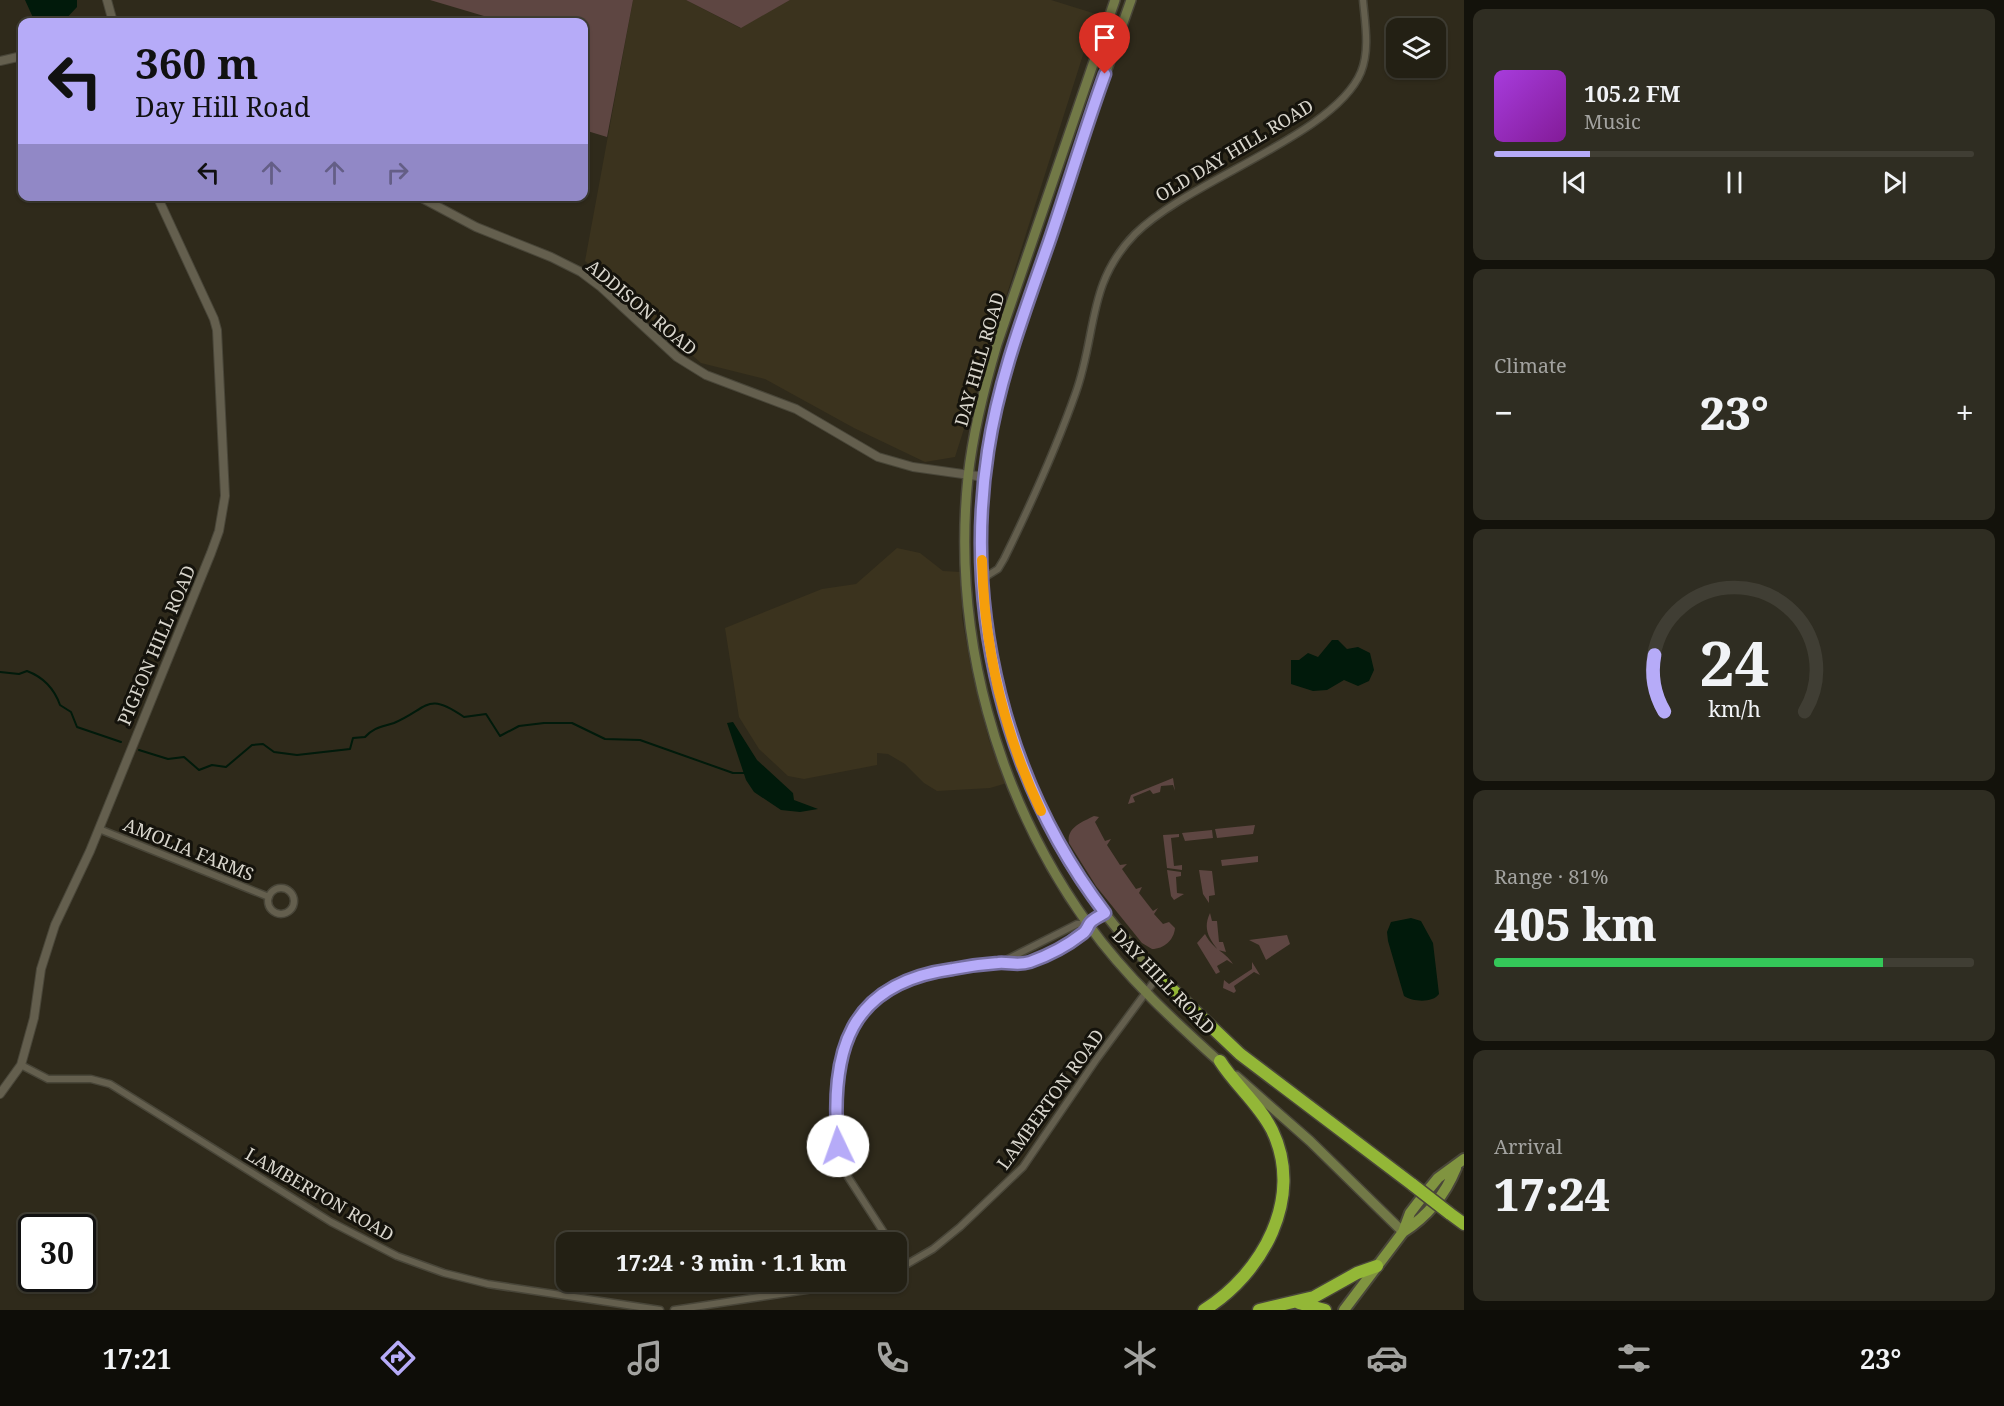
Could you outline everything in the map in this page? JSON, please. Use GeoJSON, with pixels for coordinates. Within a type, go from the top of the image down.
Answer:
{"type":"FeatureCollection","features":[{"type":"Feature","properties":{"kind":"highway"},"geometry":{"type":"LineString","coordinates":[[1158,976],[1240,1054],[1464,1224]]}},
{"type":"Feature","properties":{"kind":"highway"},"geometry":{"type":"LineString","coordinates":[[1204,1310],[1234,1288],[1261,1256],[1275,1227],[1282,1190],[1281,1160],[1272,1131],[1220,1061]]}},
{"type":"Feature","properties":{"kind":"highway"},"geometry":{"type":"LineString","coordinates":[[1259,1310],[1295,1303],[1328,1291],[1357,1273],[1377,1266]]}},
{"type":"Feature","properties":{"kind":"highway"},"geometry":{"type":"LineString","coordinates":[[1295,1303],[1316,1306],[1325,1310]]}},
{"type":"Feature","properties":{"kind":"main road","name":"DAY HILL ROAD"},"geometry":{"type":"LineString","coordinates":[[1115,0],[994,354],[978,417],[969,476],[966,580],[979,675],[1003,761],[1032,830],[1089,924],[1146,993],[1318,1149],[1403,1232]]}},
{"type":"Feature","properties":{"kind":"main road","name":"DAY HILL ROAD"},"geometry":{"type":"LineString","coordinates":[[1131,0],[1002,379],[984,477],[982,579],[995,672],[1018,754],[1053,835],[1105,913],[1158,976]]}},
{"type":"Feature","properties":{"kind":"main road"},"geometry":{"type":"LineString","coordinates":[[1104,31],[1119,36]]}},
{"type":"Feature","properties":{"kind":"main road"},"geometry":{"type":"LineString","coordinates":[[1059,162],[1074,168]]}},
{"type":"Feature","properties":{"kind":"main road"},"geometry":{"type":"LineString","coordinates":[[979,675],[995,672]]}},
{"type":"Feature","properties":{"kind":"main road"},"geometry":{"type":"LineString","coordinates":[[1003,761],[1018,754]]}},
{"type":"Feature","properties":{"kind":"main road"},"geometry":{"type":"LineString","coordinates":[[1344,1310],[1403,1232],[1422,1220],[1448,1186],[1460,1164]]}},
{"type":"Feature","properties":{"kind":"street"},"geometry":{"type":"LineString","coordinates":[[107,0],[111,18]]}},
{"type":"Feature","properties":{"kind":"street","name":"OLD DAY HILL ROAD"},"geometry":{"type":"LineString","coordinates":[[982,579],[998,569],[1012,544],[1071,404],[1080,379],[1100,289],[1111,264],[1133,236],[1162,210],[1311,124],[1350,92],[1362,70],[1365,58],[1363,0]]}},
{"type":"Feature","properties":{"kind":"street"},"geometry":{"type":"LineString","coordinates":[[0,61],[18,57]]}},
{"type":"Feature","properties":{"kind":"street","name":"PIGEON HILL ROAD"},"geometry":{"type":"LineString","coordinates":[[0,1094],[21,1065],[34,1018],[47,945],[99,829],[219,531],[225,496],[217,330],[159,201]]}},
{"type":"Feature","properties":{"kind":"street","name":"ADDISON ROAD"},"geometry":{"type":"LineString","coordinates":[[428,201],[476,226],[581,272],[677,357],[699,372],[792,407],[878,457],[913,467],[984,477]]}},
{"type":"Feature","properties":{"kind":"street","name":"AMOLIA FARMS"},"geometry":{"type":"LineString","coordinates":[[99,829],[269,897]]}},
{"type":"Feature","properties":{"kind":"street","name":"AMOLIA FARMS"},"geometry":{"type":"LineString","coordinates":[[283,888],[292,895],[292,905],[288,912],[276,913],[269,906],[269,897],[273,891],[283,888]]}},
{"type":"Feature","properties":{"kind":"street"},"geometry":{"type":"LineString","coordinates":[[883,1232],[848,1178],[838,1146],[837,1075],[850,1030],[875,999],[892,986],[911,977],[924,973],[1001,962],[1017,964],[1031,961],[1082,935],[1089,924],[1105,913]]}},
{"type":"Feature","properties":{"kind":"street"},"geometry":{"type":"LineString","coordinates":[[1001,962],[1077,924],[1089,924]]}},
{"type":"Feature","properties":{"kind":"street","name":"LAMBERTON ROAD"},"geometry":{"type":"LineString","coordinates":[[907,1265],[933,1249],[960,1227],[1023,1167],[1096,1060],[1158,976]]}},
{"type":"Feature","properties":{"kind":"street","name":"LAMBERTON ROAD"},"geometry":{"type":"LineString","coordinates":[[21,1065],[48,1079],[91,1079],[110,1084],[331,1222],[398,1256],[444,1273],[488,1284],[660,1310]]}},
{"type":"Feature","properties":{"kind":"street"},"geometry":{"type":"LineString","coordinates":[[674,1310],[793,1292]]}},
{"type":"Feature","properties":{"kind":"shaded area"},"geometry":{"type":"Polygon","coordinates":[[[25,0],[77,0],[77,7],[67,18],[33,18],[25,0]]]}},
{"type":"Feature","properties":{"kind":"shaded area"},"geometry":{"type":"Polygon","coordinates":[[[430,0],[633,0],[607,137],[588,131],[588,18],[491,18],[430,0]]]}},
{"type":"Feature","properties":{"kind":"shaded area"},"geometry":{"type":"Polygon","coordinates":[[[633,0],[686,0],[740,28],[790,0],[1051,0],[1096,14],[955,457],[925,462],[854,428],[765,379],[701,363],[585,261],[633,0]]]}},
{"type":"Feature","properties":{"kind":"shaded area"},"geometry":{"type":"Polygon","coordinates":[[[686,0],[790,0],[741,28],[686,0]]]}},
{"type":"Feature","properties":{"kind":"shaded area"},"geometry":{"type":"Polygon","coordinates":[[[897,548],[920,553],[943,571],[961,572],[962,618],[972,673],[989,740],[1007,783],[990,788],[937,791],[924,783],[905,764],[888,754],[877,753],[877,765],[804,779],[788,776],[759,749],[739,717],[725,628],[822,589],[856,584],[897,548]]]}},
{"type":"Feature","properties":{"kind":"shaded area"},"geometry":{"type":"Polygon","coordinates":[[[1332,640],[1338,640],[1347,649],[1358,647],[1370,653],[1374,670],[1369,681],[1358,686],[1344,680],[1327,690],[1313,691],[1291,684],[1291,660],[1299,660],[1308,653],[1318,657],[1332,640]]]}},
{"type":"Feature","properties":{"kind":"shaded area"},"geometry":{"type":"Polygon","coordinates":[[[733,722],[757,760],[793,793],[794,800],[818,809],[800,812],[781,810],[754,792],[746,780],[727,723],[733,722]]]}},
{"type":"Feature","properties":{"kind":"shaded area"},"geometry":{"type":"Polygon","coordinates":[[[1173,778],[1175,791],[1173,785],[1161,786],[1160,792],[1153,794],[1150,790],[1133,797],[1135,802],[1128,804],[1131,795],[1173,778]]]}},
{"type":"Feature","properties":{"kind":"shaded area"},"geometry":{"type":"Polygon","coordinates":[[[1094,816],[1099,817],[1095,822],[1105,841],[1111,839],[1107,845],[1120,865],[1127,864],[1122,869],[1136,889],[1142,887],[1139,893],[1153,911],[1158,908],[1154,914],[1163,924],[1169,922],[1175,928],[1173,936],[1164,946],[1152,949],[1142,943],[1096,886],[1069,843],[1072,829],[1094,816]]]}},
{"type":"Feature","properties":{"kind":"shaded area"},"geometry":{"type":"Polygon","coordinates":[[[1255,825],[1253,834],[1217,838],[1215,829],[1255,825]]]}},
{"type":"Feature","properties":{"kind":"shaded area"},"geometry":{"type":"Polygon","coordinates":[[[1212,830],[1213,838],[1185,841],[1182,833],[1212,830]]]}},
{"type":"Feature","properties":{"kind":"shaded area"},"geometry":{"type":"Polygon","coordinates":[[[1179,834],[1179,837],[1171,838],[1174,866],[1182,865],[1182,870],[1167,868],[1163,835],[1179,834]]]}},
{"type":"Feature","properties":{"kind":"shaded area"},"geometry":{"type":"Polygon","coordinates":[[[1258,856],[1258,862],[1222,866],[1221,860],[1258,856]]]}},
{"type":"Feature","properties":{"kind":"shaded area"},"geometry":{"type":"Polygon","coordinates":[[[1167,870],[1181,872],[1181,876],[1176,877],[1177,893],[1184,894],[1174,900],[1171,896],[1167,870]]]}},
{"type":"Feature","properties":{"kind":"shaded area"},"geometry":{"type":"Polygon","coordinates":[[[1199,870],[1212,871],[1215,895],[1209,896],[1209,903],[1203,894],[1199,870]]]}},
{"type":"Feature","properties":{"kind":"shaded area"},"geometry":{"type":"Polygon","coordinates":[[[1210,913],[1212,921],[1217,921],[1219,942],[1223,942],[1226,952],[1218,950],[1209,937],[1207,923],[1210,913]]]}},
{"type":"Feature","properties":{"kind":"shaded area"},"geometry":{"type":"Polygon","coordinates":[[[1411,918],[1421,921],[1433,943],[1439,994],[1428,1000],[1417,1000],[1404,996],[1388,941],[1387,932],[1391,922],[1411,918]]]}},
{"type":"Feature","properties":{"kind":"shaded area"},"geometry":{"type":"Polygon","coordinates":[[[1205,934],[1233,964],[1227,960],[1217,966],[1220,972],[1216,974],[1197,943],[1205,934]]]}},
{"type":"Feature","properties":{"kind":"shaded area"},"geometry":{"type":"Polygon","coordinates":[[[1287,935],[1290,944],[1266,960],[1259,945],[1249,940],[1287,935]]]}},
{"type":"Feature","properties":{"kind":"shaded area"},"geometry":{"type":"Polygon","coordinates":[[[1252,962],[1260,975],[1254,972],[1234,986],[1236,991],[1234,993],[1223,988],[1224,980],[1229,984],[1252,969],[1252,962]]]}},
{"type":"Feature","properties":{"kind":"waterway"},"geometry":{"type":"LineString","coordinates":[[0,672],[19,674],[27,671],[38,676],[51,688],[60,705],[71,712],[77,727],[121,742]]}},
{"type":"Feature","properties":{"kind":"waterway"},"geometry":{"type":"LineString","coordinates":[[139,750],[168,759],[184,757],[199,770],[212,765],[226,767],[252,745],[263,744],[274,752],[297,755],[350,749],[353,738],[365,737],[375,729],[394,723],[434,704],[452,709],[464,717],[486,714],[500,736],[519,726],[572,723],[605,739],[640,740],[733,773],[744,773]]}},
{"type":"Feature","properties":{"kind":"slow traffic"},"geometry":{"type":"LineString","coordinates":[[982,560],[986,617],[1000,697],[1018,754],[1041,811]]}},
{"type":"Feature","properties":{"kind":"route"},"geometry":{"type":"LineString","coordinates":[[838,1146],[837,1075],[842,1053],[850,1030],[875,999],[892,986],[924,973],[1001,962],[1023,964],[1082,935],[1089,924],[1105,913],[1074,870],[1053,835],[1033,794],[1018,754],[1004,710],[992,659],[984,604],[981,550],[986,461],[1002,379],[1105,74]]}}]}
